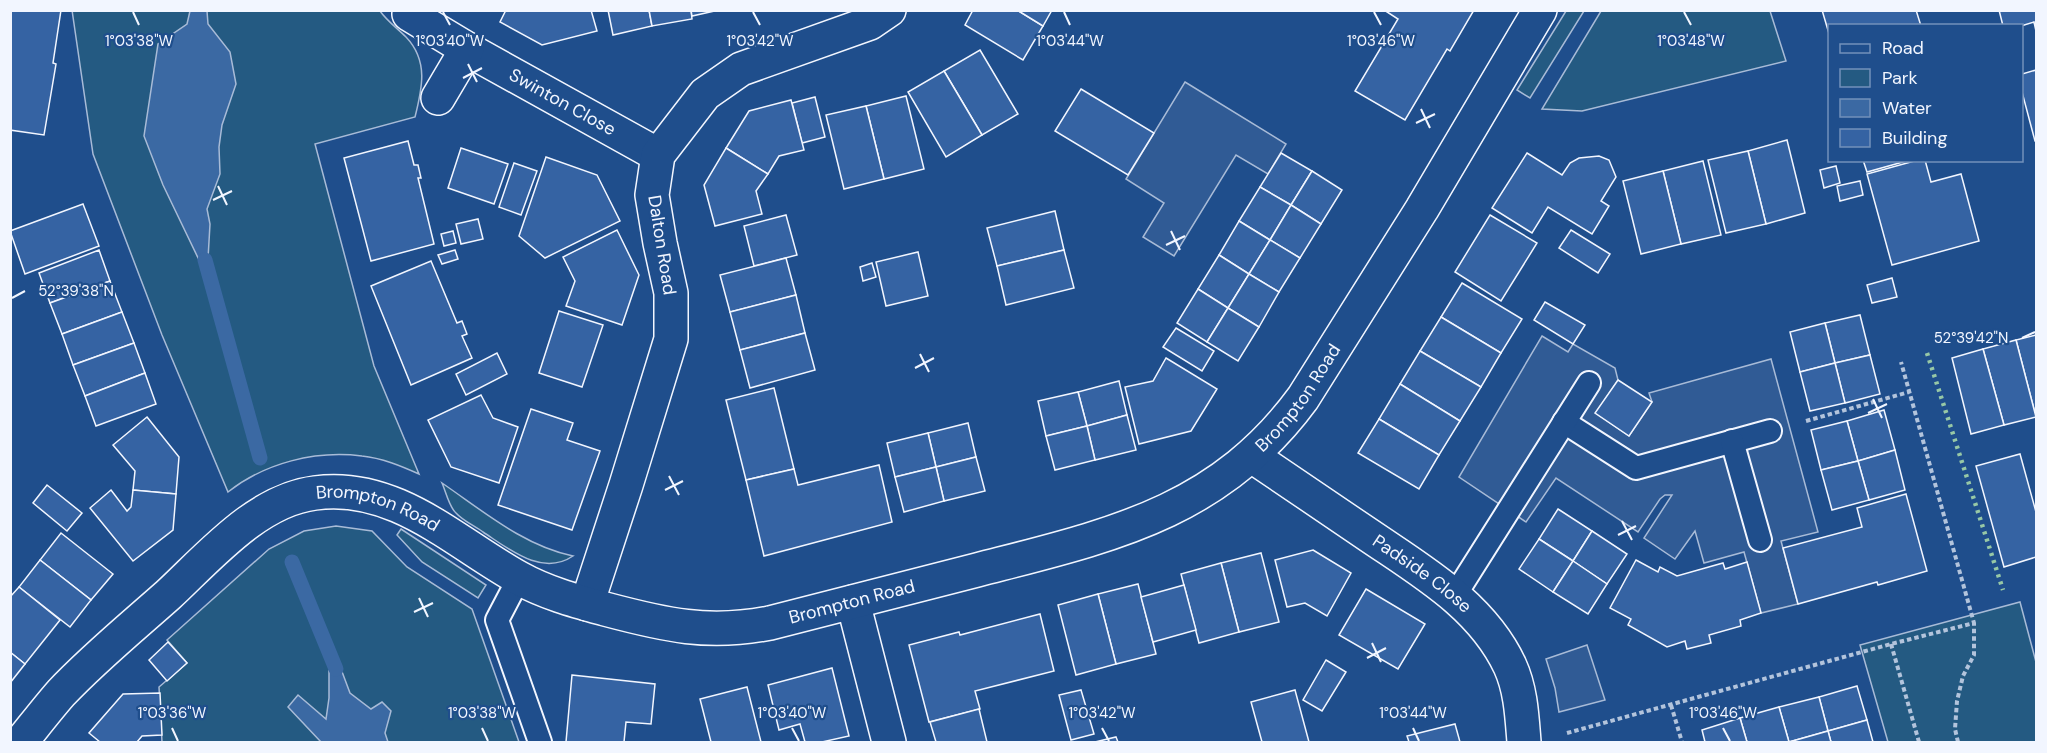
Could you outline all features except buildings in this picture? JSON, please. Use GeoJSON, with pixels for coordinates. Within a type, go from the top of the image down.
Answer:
{"type":"FeatureCollection","features":[{"type":"Feature","properties":{"kind":"street","name":"Dalton Road"},"geometry":{"type":"LineString","coordinates":[[587,604],[671,339],[671,293],[652,195],[658,155],[705,94],[741,69],[870,23],[889,10]]}},
{"type":"Feature","properties":{"kind":"street","name":"Brompton Road"},"geometry":{"type":"LineString","coordinates":[[21,742],[74,679],[245,525],[269,509],[298,496],[336,491],[359,493],[398,505],[519,578],[557,594],[648,620],[688,628],[719,630],[770,623],[853,602],[1090,540],[1149,520],[1204,490],[1252,456],[1274,436],[1304,399],[1422,209],[1540,10]]}},
{"type":"Feature","properties":{"kind":"street","name":"Swinton Close"},"geometry":{"type":"LineString","coordinates":[[407,12],[468,49],[658,155]]}},
{"type":"Feature","properties":{"kind":"street"},"geometry":{"type":"LineString","coordinates":[[438,98],[468,49]]}},
{"type":"Feature","properties":{"kind":"street","name":"Padside Close"},"geometry":{"type":"LineString","coordinates":[[1252,456],[1455,595],[1476,616],[1510,667],[1520,702],[1524,742]]}},
{"type":"Feature","properties":{"kind":"street"},"geometry":{"type":"LineString","coordinates":[[853,602],[889,742]]}},
{"type":"Feature","properties":{"kind":"lane"},"geometry":{"type":"LineString","coordinates":[[1455,595],[1589,383]]}},
{"type":"Feature","properties":{"kind":"lane"},"geometry":{"type":"LineString","coordinates":[[1564,422],[1636,468],[1770,431]]}},
{"type":"Feature","properties":{"kind":"lane"},"geometry":{"type":"LineString","coordinates":[[1732,441],[1760,540]]}},
{"type":"Feature","properties":{"kind":"lane"},"geometry":{"type":"LineString","coordinates":[[519,578],[497,620],[540,742]]}},
{"type":"Feature","properties":{"kind":"path"},"geometry":{"type":"LineString","coordinates":[[1901,362],[1974,623],[1974,655],[1964,676],[1957,701],[1955,729],[1958,742]]}},
{"type":"Feature","properties":{"kind":"path"},"geometry":{"type":"LineString","coordinates":[[1770,431],[1909,392]]}},
{"type":"Feature","properties":{"kind":"path"},"geometry":{"type":"LineString","coordinates":[[1564,734],[1974,623]]}},
{"type":"Feature","properties":{"kind":"path"},"geometry":{"type":"LineString","coordinates":[[1891,644],[1919,742]]}},
{"type":"Feature","properties":{"kind":"path"},"geometry":{"type":"LineString","coordinates":[[1671,705],[1682,742]]}},
{"type":"Feature","properties":{"kind":"green space"},"geometry":{"type":"Polygon","coordinates":[[[72,10],[380,11],[413,46],[421,65],[422,76],[415,117],[315,144],[374,366],[419,474],[369,457],[326,455],[274,466],[242,482],[228,492],[162,335],[93,154],[72,10]]]}},
{"type":"Feature","properties":{"kind":"green space"},"geometry":{"type":"Polygon","coordinates":[[[1566,11],[1584,11],[1530,98],[1517,90],[1566,11]]]}},
{"type":"Feature","properties":{"kind":"green space"},"geometry":{"type":"Polygon","coordinates":[[[1601,11],[1770,11],[1786,61],[1582,111],[1542,109],[1601,11]]]}},
{"type":"Feature","properties":{"kind":"green space"},"geometry":{"type":"Polygon","coordinates":[[[442,483],[521,536],[573,556],[550,564],[515,553],[459,516],[451,507],[442,483]]]}},
{"type":"Feature","properties":{"kind":"green space"},"geometry":{"type":"Polygon","coordinates":[[[336,526],[372,531],[407,567],[472,609],[519,742],[162,742],[159,687],[187,663],[167,640],[269,549],[304,531],[336,526]]]}},
{"type":"Feature","properties":{"kind":"green space"},"geometry":{"type":"Polygon","coordinates":[[[401,529],[486,585],[478,598],[422,562],[397,535],[401,529]]]}},
{"type":"Feature","properties":{"kind":"green space"},"geometry":{"type":"Polygon","coordinates":[[[2020,602],[2036,662],[2036,742],[1888,742],[1860,645],[2020,602]]]}},
{"type":"Feature","properties":{"kind":"shaded area"},"geometry":{"type":"Polygon","coordinates":[[[1185,82],[1286,144],[1268,174],[1236,155],[1174,256],[1143,237],[1164,203],[1126,179],[1185,82]]]}},
{"type":"Feature","properties":{"kind":"shaded area"},"geometry":{"type":"Polygon","coordinates":[[[1542,336],[1568,352],[1573,344],[1615,368],[1618,380],[1596,413],[1629,436],[1652,402],[1649,393],[1771,359],[1818,532],[1781,541],[1798,604],[1761,613],[1744,552],[1704,563],[1695,531],[1675,559],[1644,538],[1672,495],[1665,495],[1660,499],[1638,532],[1556,478],[1526,522],[1459,477],[1542,336]]]}},
{"type":"Feature","properties":{"kind":"shaded area"},"geometry":{"type":"Polygon","coordinates":[[[1587,645],[1605,700],[1559,712],[1555,688],[1546,659],[1587,645]]]}},
{"type":"Feature","properties":{"kind":"water"},"geometry":{"type":"Polygon","coordinates":[[[190,11],[207,11],[208,24],[230,52],[236,84],[222,125],[219,147],[220,174],[207,209],[210,224],[208,259],[200,262],[163,185],[144,136],[158,44],[187,24],[190,11]]]}},
{"type":"Feature","properties":{"kind":"water"},"geometry":{"type":"Polygon","coordinates":[[[341,669],[350,693],[371,709],[382,702],[391,711],[385,733],[388,742],[321,742],[288,707],[298,695],[326,719],[329,671],[341,669]]]}},
{"type":"Feature","properties":{"kind":"waterway"},"geometry":{"type":"LineString","coordinates":[[205,260],[260,458]]}},
{"type":"Feature","properties":{"kind":"waterway"},"geometry":{"type":"LineString","coordinates":[[292,562],[336,669]]}},
{"type":"Feature","properties":{"kind":"hedge"},"geometry":{"type":"LineString","coordinates":[[1927,353],[2003,590]]}}]}
